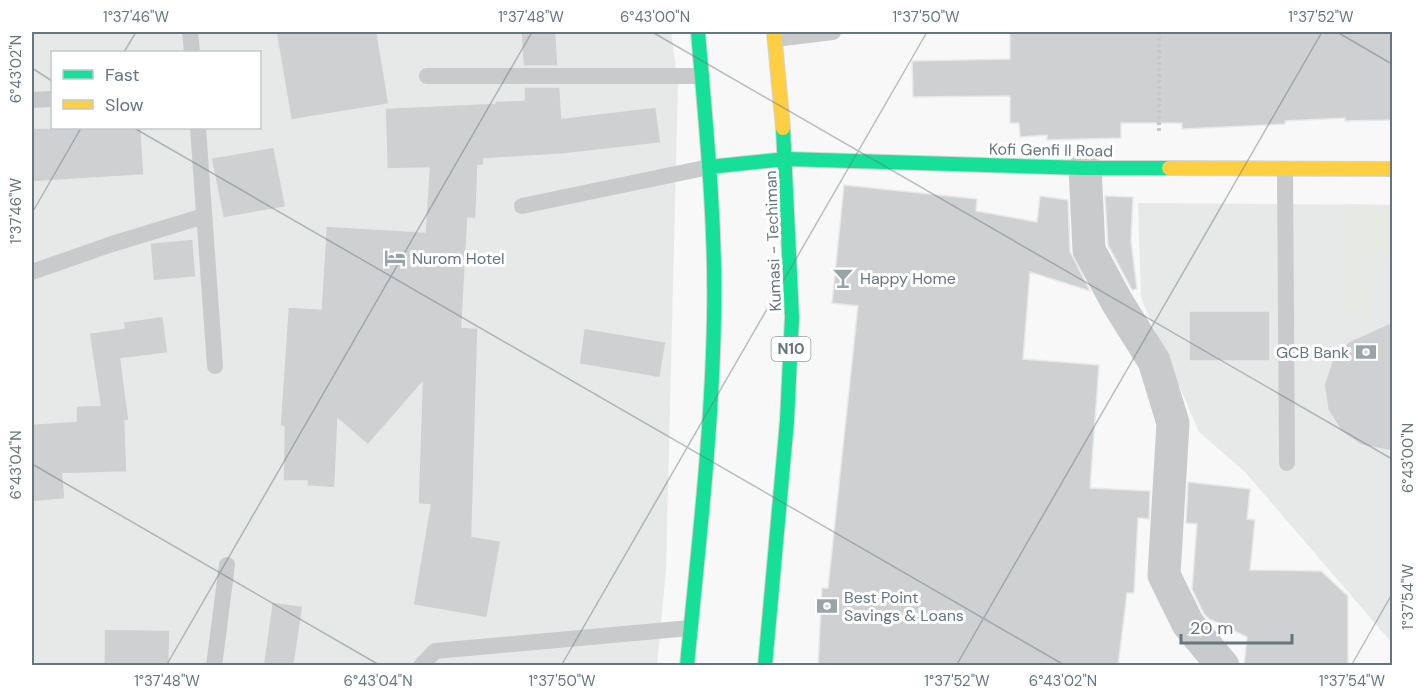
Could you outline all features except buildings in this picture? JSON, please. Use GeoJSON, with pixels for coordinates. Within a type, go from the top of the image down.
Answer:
{"type":"FeatureCollection","features":[{"type":"Feature","properties":{"kind":"main road"},"geometry":{"type":"LineString","coordinates":[[687,666],[711,380],[714,267],[709,167],[698,32]]}},
{"type":"Feature","properties":{"kind":"main road","name":"Kumasi - Techiman"},"geometry":{"type":"LineString","coordinates":[[765,666],[787,421],[792,317],[786,159],[774,35]]}},
{"type":"Feature","properties":{"kind":"main road","name":"Kofi Genfi II Road"},"geometry":{"type":"LineString","coordinates":[[709,167],[786,159],[1085,168],[1392,169]]}},
{"type":"Feature","properties":{"kind":"street"},"geometry":{"type":"LineString","coordinates":[[1085,168],[1089,250],[1117,302],[1154,361],[1173,423],[1164,574],[1188,624],[1223,666]]}},
{"type":"Feature","properties":{"kind":"lane"},"geometry":{"type":"LineString","coordinates":[[190,32],[192,51]]}},
{"type":"Feature","properties":{"kind":"lane"},"geometry":{"type":"LineString","coordinates":[[774,35],[833,32]]}},
{"type":"Feature","properties":{"kind":"lane"},"geometry":{"type":"LineString","coordinates":[[427,75],[702,76]]}},
{"type":"Feature","properties":{"kind":"lane"},"geometry":{"type":"LineString","coordinates":[[32,100],[51,99]]}},
{"type":"Feature","properties":{"kind":"lane"},"geometry":{"type":"LineString","coordinates":[[198,129],[215,366]]}},
{"type":"Feature","properties":{"kind":"lane"},"geometry":{"type":"LineString","coordinates":[[522,206],[709,167]]}},
{"type":"Feature","properties":{"kind":"lane"},"geometry":{"type":"LineString","coordinates":[[1285,169],[1287,463]]}},
{"type":"Feature","properties":{"kind":"lane"},"geometry":{"type":"LineString","coordinates":[[32,272],[112,244],[204,216]]}},
{"type":"Feature","properties":{"kind":"lane"},"geometry":{"type":"LineString","coordinates":[[214,666],[227,565]]}},
{"type":"Feature","properties":{"kind":"lane"},"geometry":{"type":"LineString","coordinates":[[421,666],[435,651],[690,628]]}},
{"type":"Feature","properties":{"kind":"path"},"geometry":{"type":"LineString","coordinates":[[1159,32],[1159,168]]}},
{"type":"Feature","properties":{"kind":"shaded area"},"geometry":{"type":"Polygon","coordinates":[[[32,32],[671,32],[678,82],[666,570],[657,665],[32,665],[32,32]]]}},
{"type":"Feature","properties":{"kind":"shaded area"},"geometry":{"type":"Polygon","coordinates":[[[1138,203],[1392,205],[1392,643],[1245,472],[1199,432],[1141,298],[1138,203]]]}},
{"type":"Feature","properties":{"kind":"shaded area"},"geometry":{"type":"Polygon","coordinates":[[[1345,204],[1392,205],[1392,253],[1376,275],[1370,295],[1368,315],[1343,316],[1345,204]]]}},
{"type":"Feature","properties":{"kind":"traffic: fast"},"geometry":{"type":"LineString","coordinates":[[687,666],[707,448],[714,317],[712,210],[698,32]]}},
{"type":"Feature","properties":{"kind":"traffic: fast"},"geometry":{"type":"LineString","coordinates":[[765,666],[787,421],[792,317],[783,128]]}},
{"type":"Feature","properties":{"kind":"traffic: fast"},"geometry":{"type":"LineString","coordinates":[[709,167],[786,159],[1085,168],[1169,168]]}},
{"type":"Feature","properties":{"kind":"traffic: slow"},"geometry":{"type":"LineString","coordinates":[[774,32],[783,128]]}},
{"type":"Feature","properties":{"kind":"traffic: slow"},"geometry":{"type":"LineString","coordinates":[[1169,168],[1392,169]]}},
{"type":"Feature","properties":{"kind":"place","name":"Nurom Hotel"},"geometry":{"type":"Point","coordinates":[395,258]}},
{"type":"Feature","properties":{"kind":"place","name":"Happy Home"},"geometry":{"type":"Point","coordinates":[843,278]}},
{"type":"Feature","properties":{"kind":"place","name":"GCB Bank"},"geometry":{"type":"Point","coordinates":[1366,352]}},
{"type":"Feature","properties":{"kind":"place","name":"Best Point Savings & Loans"},"geometry":{"type":"Point","coordinates":[827,606]}}]}
